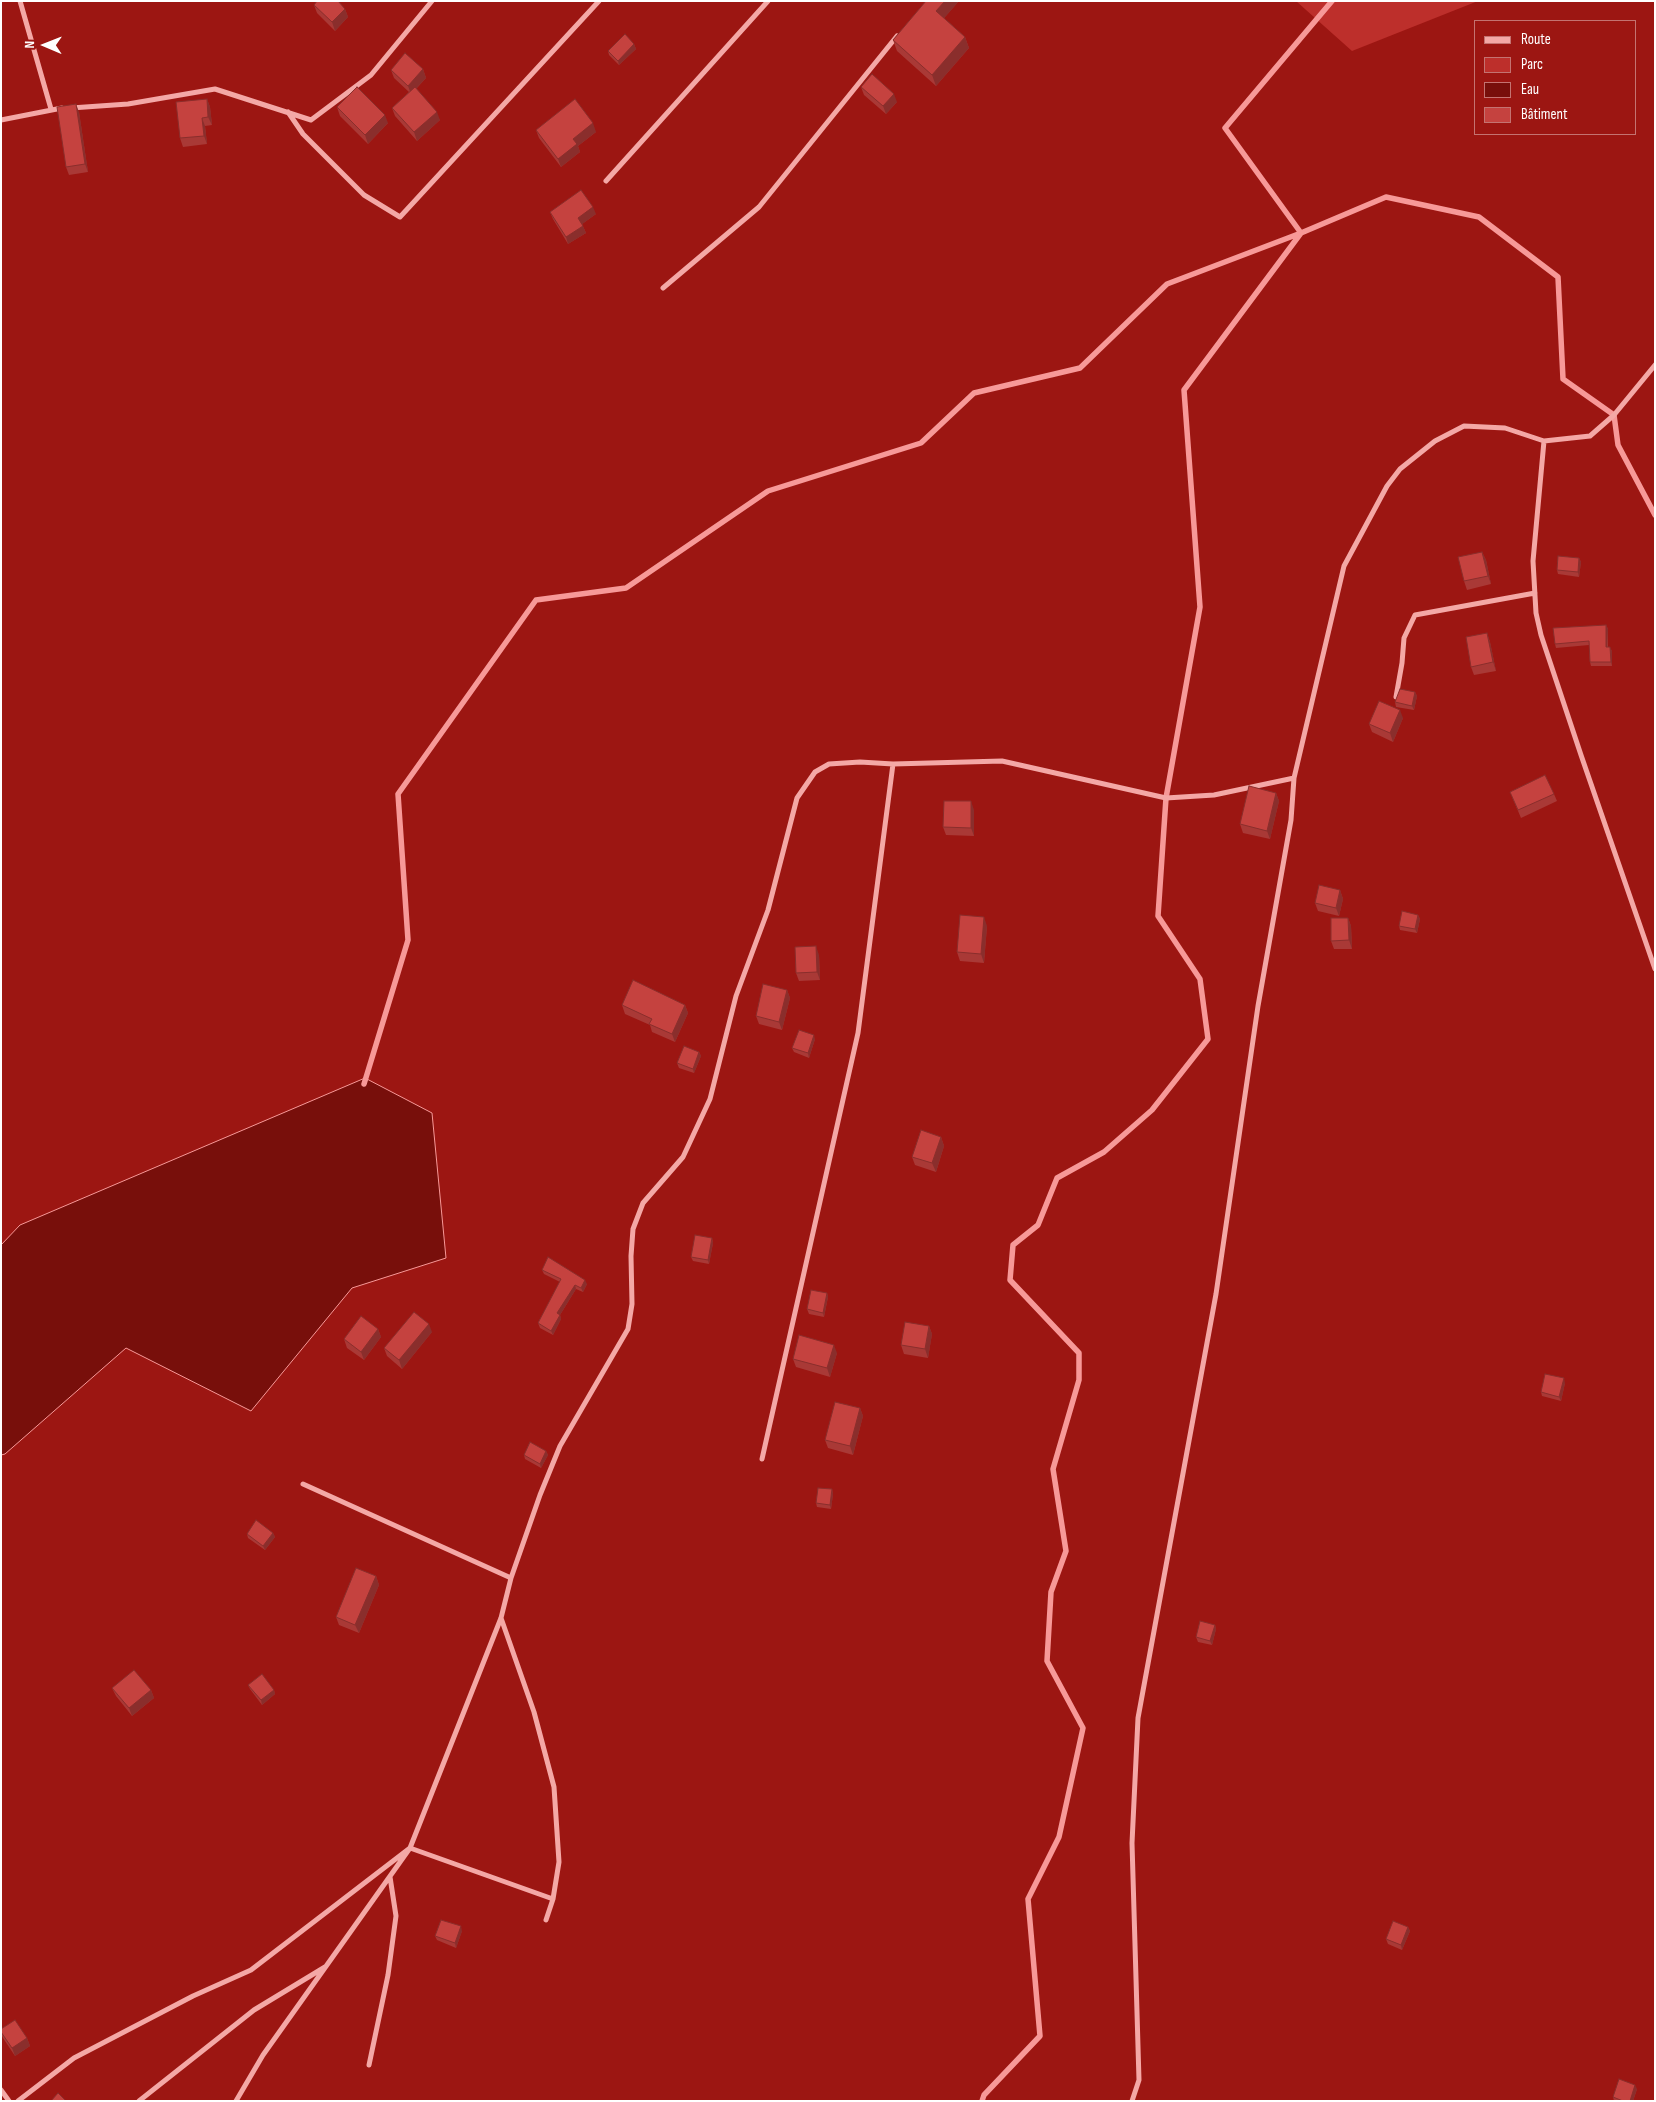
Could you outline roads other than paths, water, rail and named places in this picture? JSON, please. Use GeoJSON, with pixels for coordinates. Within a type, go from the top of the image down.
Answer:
{"type":"FeatureCollection","features":[{"type":"Feature","properties":{"kind":"street"},"geometry":{"type":"LineString","coordinates":[[20,1],[51,109]]}},
{"type":"Feature","properties":{"kind":"street"},"geometry":{"type":"LineString","coordinates":[[1,120],[51,109],[128,104],[215,89],[311,120],[371,75],[432,1]]}},
{"type":"Feature","properties":{"kind":"street"},"geometry":{"type":"LineString","coordinates":[[288,112],[303,134],[364,195],[400,217],[599,1]]}},
{"type":"Feature","properties":{"kind":"street"},"geometry":{"type":"LineString","coordinates":[[606,181],[768,1]]}},
{"type":"Feature","properties":{"kind":"street"},"geometry":{"type":"LineString","coordinates":[[663,288],[759,207],[900,32]]}},
{"type":"Feature","properties":{"kind":"street"},"geometry":{"type":"LineString","coordinates":[[1132,2101],[1139,2080],[1132,1843],[1138,1718],[1216,1294],[1258,1006],[1291,820],[1294,778],[1344,566],[1387,486],[1400,469],[1435,441],[1464,426],[1505,428],[1544,441],[1590,436],[1614,415],[1655,365]]}},
{"type":"Feature","properties":{"kind":"street"},"geometry":{"type":"LineString","coordinates":[[1544,441],[1533,560],[1536,613],[1541,635],[1655,969]]}},
{"type":"Feature","properties":{"kind":"street"},"geometry":{"type":"LineString","coordinates":[[1396,697],[1404,638],[1415,616],[1535,593]]}},
{"type":"Feature","properties":{"kind":"street"},"geometry":{"type":"LineString","coordinates":[[236,2101],[263,2055],[410,1848],[501,1618],[511,1578],[540,1494],[560,1446],[628,1328],[632,1304],[631,1256],[633,1229],[643,1203],[684,1157],[710,1099],[736,996],[768,910],[772,887],[784,854],[797,798],[815,772],[828,764],[860,762],[893,764],[1002,761],[1166,798],[1214,795],[1294,778]]}},
{"type":"Feature","properties":{"kind":"street"},"geometry":{"type":"LineString","coordinates":[[762,1459],[858,1033],[893,764]]}},
{"type":"Feature","properties":{"kind":"street"},"geometry":{"type":"LineString","coordinates":[[304,1484],[511,1578]]}},
{"type":"Feature","properties":{"kind":"street"},"geometry":{"type":"LineString","coordinates":[[501,1618],[534,1712],[554,1787],[559,1862],[553,1899],[546,1920]]}},
{"type":"Feature","properties":{"kind":"street"},"geometry":{"type":"LineString","coordinates":[[410,1848],[553,1899]]}},
{"type":"Feature","properties":{"kind":"street"},"geometry":{"type":"LineString","coordinates":[[18,2101],[74,2058],[193,1996],[251,1970],[410,1848]]}},
{"type":"Feature","properties":{"kind":"street"},"geometry":{"type":"LineString","coordinates":[[369,2065],[388,1975],[396,1916],[390,1877]]}},
{"type":"Feature","properties":{"kind":"street"},"geometry":{"type":"LineString","coordinates":[[139,2101],[254,2010],[327,1966]]}},
{"type":"Feature","properties":{"kind":"street"},"geometry":{"type":"LineString","coordinates":[[1,2090],[9,2101]]}},
{"type":"Feature","properties":{"kind":"water"},"geometry":{"type":"Polygon","coordinates":[[[365,1078],[432,1113],[446,1258],[352,1288],[251,1411],[126,1348],[5,1454],[1,1455],[1,1245],[20,1225],[365,1078]]]}},
{"type":"Feature","properties":{"kind":"waterway"},"geometry":{"type":"LineString","coordinates":[[982,2101],[984,2095],[1040,2036],[1028,1899],[1059,1837],[1083,1728],[1047,1661],[1051,1592],[1066,1551],[1053,1469],[1079,1380],[1079,1353],[1010,1280],[1013,1245],[1038,1225],[1057,1178],[1104,1152],[1152,1110],[1208,1039],[1200,979],[1158,916],[1166,798],[1200,607],[1184,390],[1301,233],[1225,128],[1332,1]]}},
{"type":"Feature","properties":{"kind":"waterway"},"geometry":{"type":"LineString","coordinates":[[364,1084],[408,940],[398,794],[536,600],[626,588],[768,491],[921,443],[974,393],[1080,368],[1167,284],[1301,233],[1386,197],[1479,217],[1558,277],[1563,379],[1614,415],[1618,445],[1655,515]]}}]}
